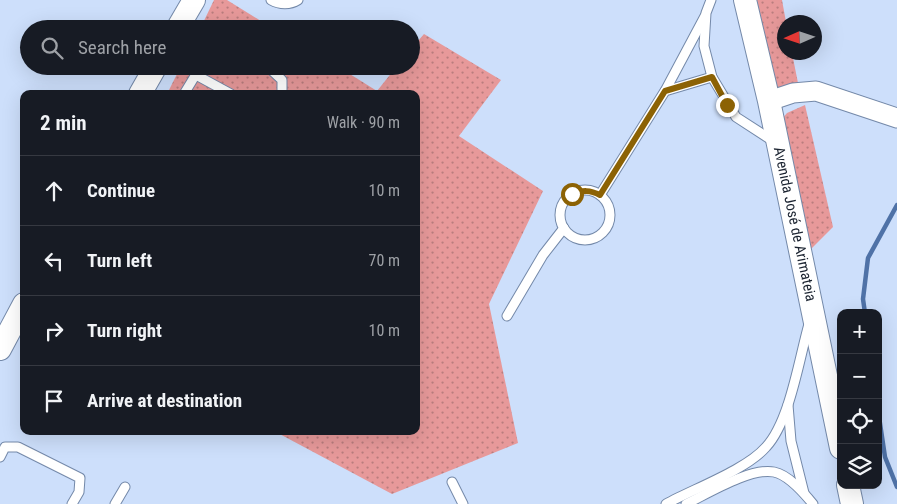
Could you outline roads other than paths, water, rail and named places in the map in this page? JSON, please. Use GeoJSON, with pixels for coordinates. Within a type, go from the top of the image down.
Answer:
{"type":"FeatureCollection","features":[{"type":"Feature","properties":{"kind":"street"},"geometry":{"type":"LineString","coordinates":[[182,20],[194,0]]}},
{"type":"Feature","properties":{"kind":"street","name":"Avenida José de Arimateia"},"geometry":{"type":"LineString","coordinates":[[745,0],[769,101],[840,444]]}},
{"type":"Feature","properties":{"kind":"street"},"geometry":{"type":"LineString","coordinates":[[142,90],[151,75]]}},
{"type":"Feature","properties":{"kind":"street"},"geometry":{"type":"LineString","coordinates":[[769,101],[793,93],[816,91],[897,118]]}},
{"type":"Feature","properties":{"kind":"street"},"geometry":{"type":"LineString","coordinates":[[0,349],[20,312]]}},
{"type":"Feature","properties":{"kind":"street"},"geometry":{"type":"LineString","coordinates":[[849,489],[852,504]]}},
{"type":"Feature","properties":{"kind":"lane"},"geometry":{"type":"LineString","coordinates":[[272,0],[279,4],[293,3],[298,0]]}},
{"type":"Feature","properties":{"kind":"lane"},"geometry":{"type":"LineString","coordinates":[[600,195],[665,91],[706,14],[711,0]]}},
{"type":"Feature","properties":{"kind":"lane"},"geometry":{"type":"LineString","coordinates":[[706,14],[704,46],[712,77],[736,117],[778,143]]}},
{"type":"Feature","properties":{"kind":"lane"},"geometry":{"type":"LineString","coordinates":[[187,90],[196,75],[224,90]]}},
{"type":"Feature","properties":{"kind":"lane"},"geometry":{"type":"LineString","coordinates":[[277,75],[282,80],[282,90]]}},
{"type":"Feature","properties":{"kind":"lane"},"geometry":{"type":"LineString","coordinates":[[665,91],[712,77]]}},
{"type":"Feature","properties":{"kind":"lane"},"geometry":{"type":"LineString","coordinates":[[582,190],[591,191],[600,195],[607,202],[610,222],[598,237],[579,240],[570,236],[564,228],[560,219],[561,209],[565,200],[572,194],[582,190]]}},
{"type":"Feature","properties":{"kind":"lane"},"geometry":{"type":"LineString","coordinates":[[507,316],[543,254],[564,228]]}},
{"type":"Feature","properties":{"kind":"lane"},"geometry":{"type":"LineString","coordinates":[[666,504],[732,470],[764,449],[775,435],[788,404],[813,310]]}},
{"type":"Feature","properties":{"kind":"lane"},"geometry":{"type":"LineString","coordinates":[[788,404],[791,440],[804,493]]}},
{"type":"Feature","properties":{"kind":"lane"},"geometry":{"type":"LineString","coordinates":[[0,458],[5,447],[18,446],[80,478],[79,492],[72,504]]}},
{"type":"Feature","properties":{"kind":"lane"},"geometry":{"type":"LineString","coordinates":[[686,504],[746,476],[766,472],[777,473],[804,493],[813,504]]}},
{"type":"Feature","properties":{"kind":"lane"},"geometry":{"type":"LineString","coordinates":[[452,482],[463,504]]}},
{"type":"Feature","properties":{"kind":"lane"},"geometry":{"type":"LineString","coordinates":[[115,504],[125,487]]}},
{"type":"Feature","properties":{"kind":"waterway"},"geometry":{"type":"LineString","coordinates":[[864,309],[863,299],[868,258],[897,205]]}},
{"type":"Feature","properties":{"kind":"waterway"},"geometry":{"type":"LineString","coordinates":[[882,437],[885,457],[897,487]]}}]}
